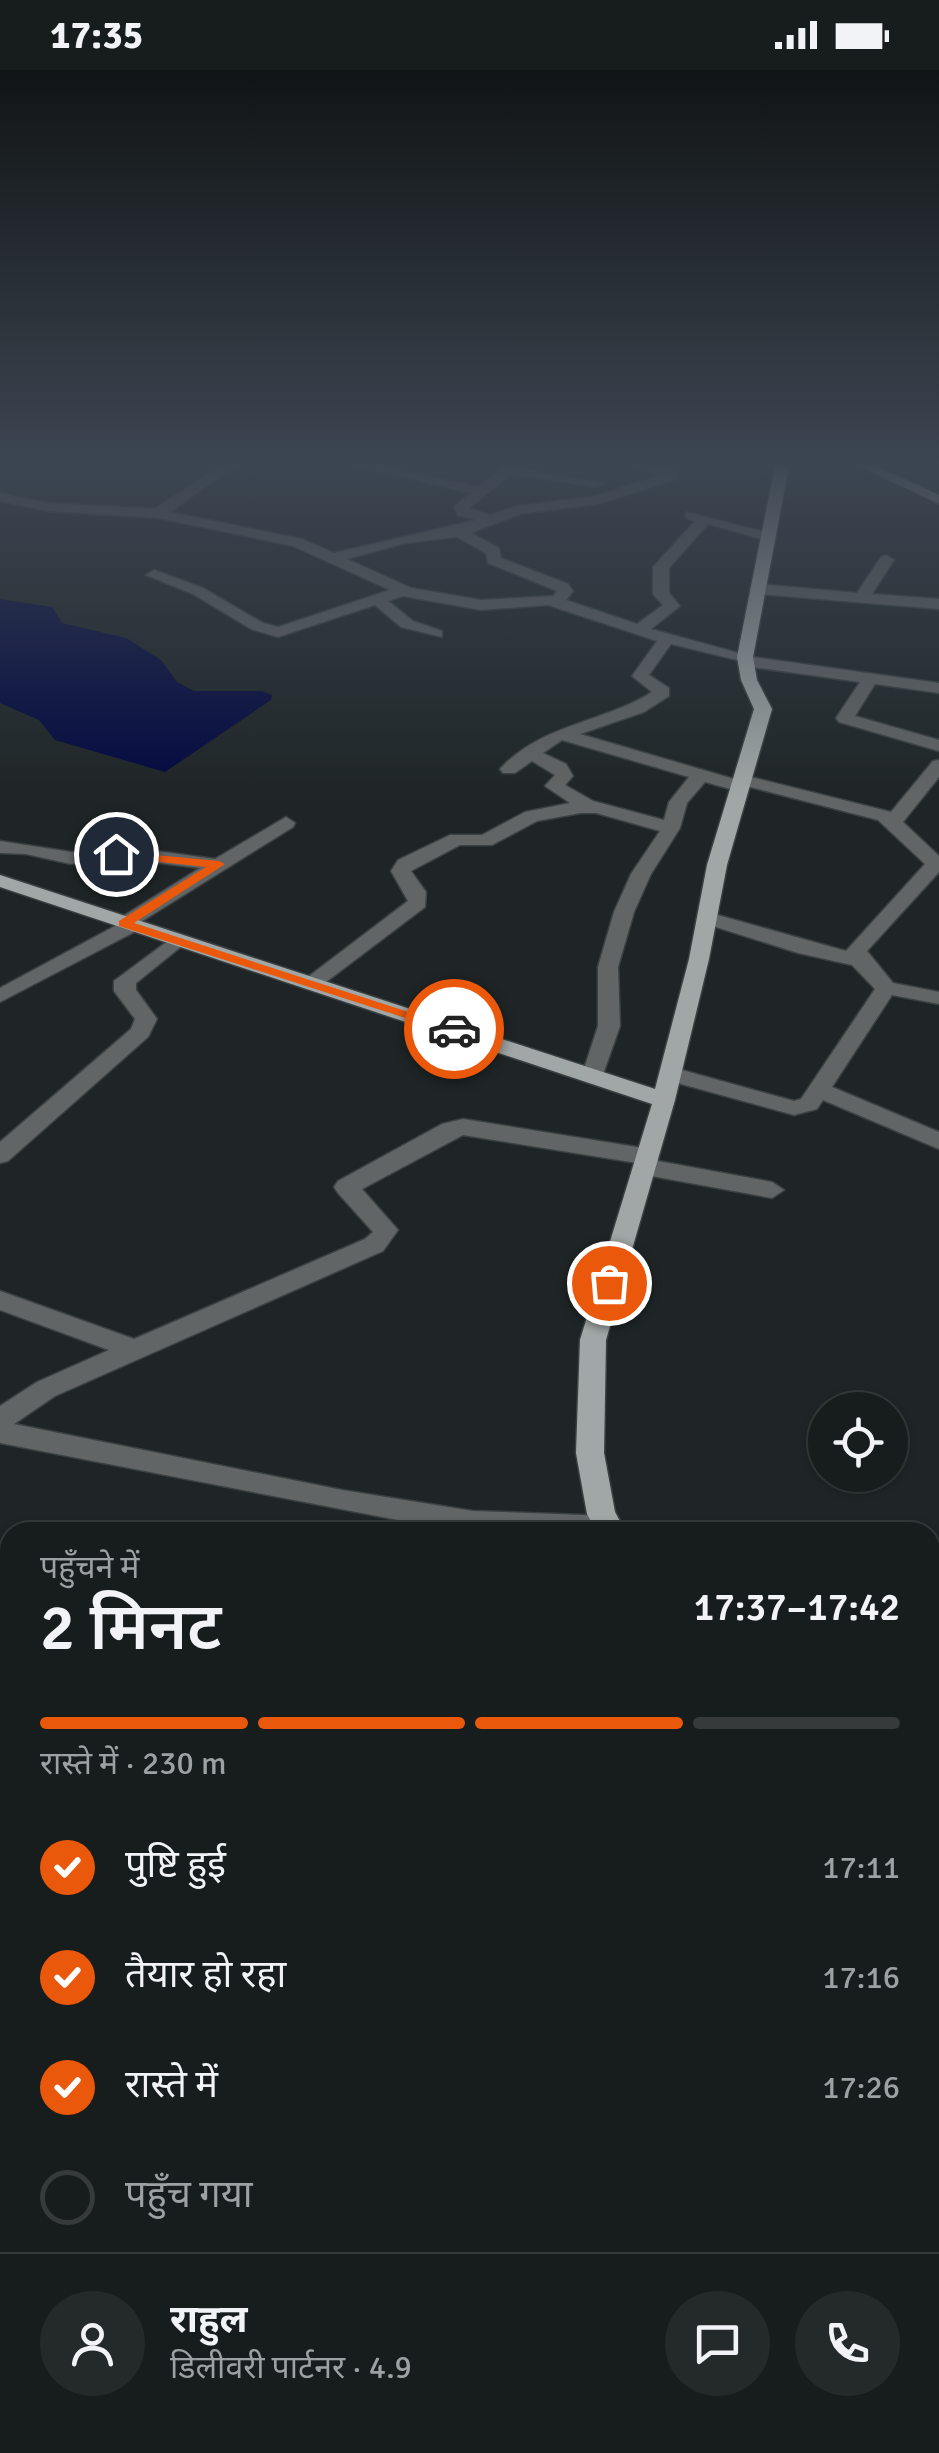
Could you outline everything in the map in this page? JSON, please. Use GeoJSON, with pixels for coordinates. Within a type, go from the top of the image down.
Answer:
{"type":"FeatureCollection","features":[{"type":"Feature","properties":{"kind":"main road"},"geometry":{"type":"LineString","coordinates":[[607,1522],[596,1496],[590,1453],[593,1340],[648,1162],[718,865],[763,709],[745,659],[760,577]]}},
{"type":"Feature","properties":{"kind":"main road"},"geometry":{"type":"LineString","coordinates":[[0,881],[664,1100]]}},
{"type":"Feature","properties":{"kind":"street"},"geometry":{"type":"LineString","coordinates":[[157,577],[198,592],[257,626],[278,632],[405,590]]}},
{"type":"Feature","properties":{"kind":"street"},"geometry":{"type":"LineString","coordinates":[[374,577],[405,590],[464,604],[557,601],[667,639],[745,659],[939,688]]}},
{"type":"Feature","properties":{"kind":"street"},"geometry":{"type":"LineString","coordinates":[[536,577],[566,589],[557,601]]}},
{"type":"Feature","properties":{"kind":"street"},"geometry":{"type":"LineString","coordinates":[[638,630],[672,606],[661,594],[661,577]]}},
{"type":"Feature","properties":{"kind":"street"},"geometry":{"type":"LineString","coordinates":[[862,597],[875,577]]}},
{"type":"Feature","properties":{"kind":"street"},"geometry":{"type":"LineString","coordinates":[[758,589],[939,604]]}},
{"type":"Feature","properties":{"kind":"street"},"geometry":{"type":"LineString","coordinates":[[378,600],[407,624],[436,634]]}},
{"type":"Feature","properties":{"kind":"street"},"geometry":{"type":"LineString","coordinates":[[510,769],[560,734],[638,708],[663,692],[640,676],[667,639]]}},
{"type":"Feature","properties":{"kind":"street"},"geometry":{"type":"LineString","coordinates":[[870,678],[845,718],[939,746]]}},
{"type":"Feature","properties":{"kind":"street"},"geometry":{"type":"LineString","coordinates":[[560,734],[700,776],[870,811],[893,822],[938,864],[856,950],[859,960],[886,988],[939,998]]}},
{"type":"Feature","properties":{"kind":"street"},"geometry":{"type":"LineString","coordinates":[[531,754],[560,768],[564,776],[554,786],[587,806],[671,828]]}},
{"type":"Feature","properties":{"kind":"street"},"geometry":{"type":"LineString","coordinates":[[893,822],[939,765]]}},
{"type":"Feature","properties":{"kind":"street"},"geometry":{"type":"LineString","coordinates":[[593,1075],[609,1026],[608,966],[624,912],[640,874],[671,828],[678,802],[700,776]]}},
{"type":"Feature","properties":{"kind":"street"},"geometry":{"type":"LineString","coordinates":[[311,984],[418,903],[416,892],[401,871],[405,864],[457,838],[486,841],[532,816],[587,806]]}},
{"type":"Feature","properties":{"kind":"street"},"geometry":{"type":"LineString","coordinates":[[0,996],[128,925],[286,823]]}},
{"type":"Feature","properties":{"kind":"street"},"geometry":{"type":"LineString","coordinates":[[0,847],[71,858],[127,853],[219,864]]}},
{"type":"Feature","properties":{"kind":"street"},"geometry":{"type":"LineString","coordinates":[[707,918],[805,949],[859,960]]}},
{"type":"Feature","properties":{"kind":"street"},"geometry":{"type":"LineString","coordinates":[[0,1155],[145,1023],[140,1006],[125,991],[126,981],[176,941]]}},
{"type":"Feature","properties":{"kind":"street"},"geometry":{"type":"LineString","coordinates":[[670,1074],[794,1108],[809,1104],[886,988]]}},
{"type":"Feature","properties":{"kind":"street"},"geometry":{"type":"LineString","coordinates":[[818,1090],[939,1140]]}},
{"type":"Feature","properties":{"kind":"street"},"geometry":{"type":"LineString","coordinates":[[2,1419],[46,1389],[374,1245],[386,1235],[386,1230],[346,1187],[450,1129],[463,1127],[648,1162],[772,1190]]}},
{"type":"Feature","properties":{"kind":"street"},"geometry":{"type":"LineString","coordinates":[[0,1300],[135,1350]]}},
{"type":"Feature","properties":{"kind":"street"},"geometry":{"type":"LineString","coordinates":[[2,1419],[468,1522]]}},
{"type":"Feature","properties":{"kind":"shaded area"},"geometry":{"type":"Polygon","coordinates":[[[0,599],[52,607],[62,623],[126,638],[161,660],[177,682],[194,691],[262,691],[272,695],[271,700],[165,772],[55,740],[39,720],[0,703],[0,599]]]}},
{"type":"Feature","properties":{"kind":"way so far"},"geometry":{"type":"LineString","coordinates":[[454,1029],[664,1100],[609,1283]]}},
{"type":"Feature","properties":{"kind":"route"},"geometry":{"type":"LineString","coordinates":[[116,854],[219,864],[124,924],[454,1029]]}}]}
